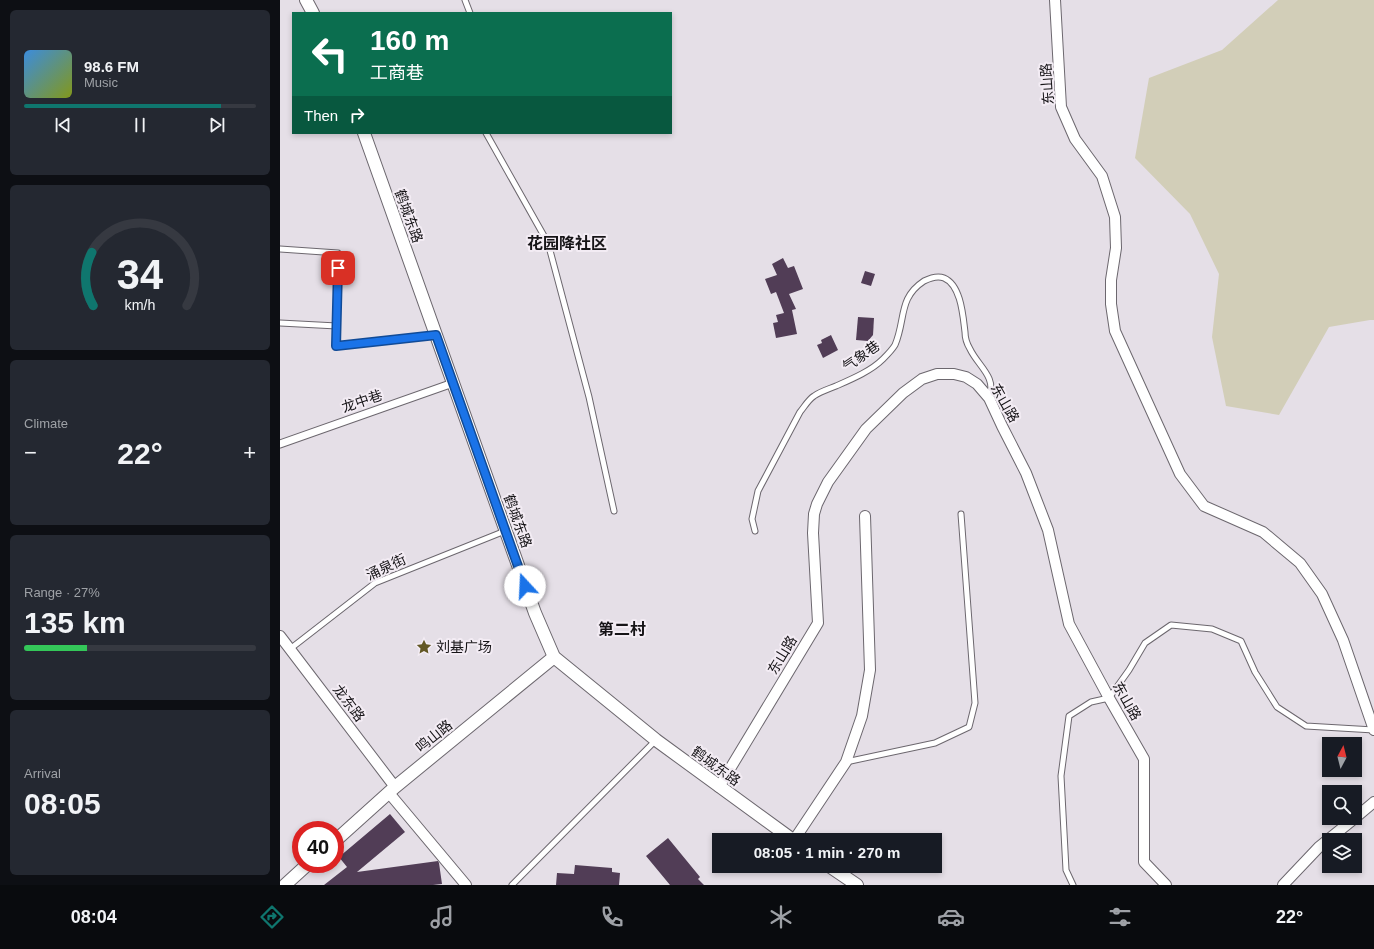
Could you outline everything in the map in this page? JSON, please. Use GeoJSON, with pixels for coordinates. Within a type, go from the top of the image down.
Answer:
{"type":"FeatureCollection","features":[{"type":"Feature","properties":{"kind":"street"},"geometry":{"type":"LineString","coordinates":[[306,0],[312,12]]}},
{"type":"Feature","properties":{"kind":"street","name":"东山路"},"geometry":{"type":"LineString","coordinates":[[1055,0],[1061,107],[1075,139],[1102,176],[1115,217],[1116,248],[1111,304],[1115,331],[1180,474],[1204,506],[1263,532],[1300,563],[1322,594],[1343,640],[1374,730]]}},
{"type":"Feature","properties":{"kind":"street","name":"鹤城东路"},"geometry":{"type":"LineString","coordinates":[[364,134],[505,531],[535,613],[554,657],[656,740],[784,833]]}},
{"type":"Feature","properties":{"kind":"street","name":"东山路"},"geometry":{"type":"LineString","coordinates":[[719,787],[818,623],[812,533],[814,514],[817,504],[828,482],[866,429],[902,393],[922,379],[937,374],[954,374],[966,377],[977,384],[989,398],[1026,473],[1048,530],[1069,624],[1144,760],[1144,862],[1166,885]]}},
{"type":"Feature","properties":{"kind":"street","name":"龙中巷"},"geometry":{"type":"LineString","coordinates":[[280,444],[453,383]]}},
{"type":"Feature","properties":{"kind":"street"},"geometry":{"type":"LineString","coordinates":[[799,833],[846,762],[862,716],[870,670],[865,516]]}},
{"type":"Feature","properties":{"kind":"street","name":"龙东路"},"geometry":{"type":"LineString","coordinates":[[280,636],[392,790],[466,885]]}},
{"type":"Feature","properties":{"kind":"street","name":"鸣山路"},"geometry":{"type":"LineString","coordinates":[[344,832],[392,790],[554,657]]}},
{"type":"Feature","properties":{"kind":"street"},"geometry":{"type":"LineString","coordinates":[[1362,812],[1374,802]]}},
{"type":"Feature","properties":{"kind":"street"},"geometry":{"type":"LineString","coordinates":[[1282,885],[1319,847],[1346,825]]}},
{"type":"Feature","properties":{"kind":"street"},"geometry":{"type":"LineString","coordinates":[[285,885],[298,873]]}},
{"type":"Feature","properties":{"kind":"street"},"geometry":{"type":"LineString","coordinates":[[838,873],[852,884]]}},
{"type":"Feature","properties":{"kind":"lane"},"geometry":{"type":"LineString","coordinates":[[465,0],[470,12]]}},
{"type":"Feature","properties":{"kind":"lane"},"geometry":{"type":"LineString","coordinates":[[487,134],[548,243],[589,397],[614,511]]}},
{"type":"Feature","properties":{"kind":"lane"},"geometry":{"type":"LineString","coordinates":[[280,249],[338,253],[336,346],[436,335]]}},
{"type":"Feature","properties":{"kind":"lane","name":"气象巷"},"geometry":{"type":"LineString","coordinates":[[755,531],[752,519],[758,491],[800,412],[808,401],[814,396],[850,380],[882,360],[894,347],[901,329],[905,303],[915,287],[929,278],[941,277],[948,279],[960,298],[966,339],[970,350],[989,377],[991,383],[989,398]]}},
{"type":"Feature","properties":{"kind":"lane"},"geometry":{"type":"LineString","coordinates":[[280,324],[337,326]]}},
{"type":"Feature","properties":{"kind":"lane"},"geometry":{"type":"LineString","coordinates":[[846,762],[935,743],[969,727],[975,704],[961,514]]}},
{"type":"Feature","properties":{"kind":"lane","name":"涌泉街"},"geometry":{"type":"LineString","coordinates":[[290,649],[375,583],[505,531]]}},
{"type":"Feature","properties":{"kind":"lane"},"geometry":{"type":"LineString","coordinates":[[1073,885],[1066,870],[1061,776],[1069,716],[1091,702],[1109,698],[1129,670],[1145,643],[1171,625],[1212,629],[1241,641],[1256,672],[1277,707],[1306,726],[1374,730]]}},
{"type":"Feature","properties":{"kind":"lane"},"geometry":{"type":"LineString","coordinates":[[512,885],[656,740]]}},
{"type":"Feature","properties":{"kind":"shaded area"},"geometry":{"type":"Polygon","coordinates":[[[1278,0],[1374,0],[1374,320],[1329,327],[1279,415],[1226,406],[1212,337],[1219,274],[1190,214],[1135,158],[1149,78],[1222,50],[1278,0]]]}},
{"type":"Feature","properties":{"kind":"building"},"geometry":{"type":"Polygon","coordinates":[[[783,258],[788,268],[794,266],[803,289],[789,294],[796,309],[792,310],[797,334],[776,338],[773,323],[778,322],[776,315],[784,313],[776,292],[771,294],[765,279],[777,275],[772,264],[783,258]]]}},
{"type":"Feature","properties":{"kind":"building"},"geometry":{"type":"Polygon","coordinates":[[[865,271],[875,274],[871,286],[861,283],[865,271]]]}},
{"type":"Feature","properties":{"kind":"building"},"geometry":{"type":"Polygon","coordinates":[[[858,317],[874,318],[873,335],[868,341],[856,340],[858,317]]]}},
{"type":"Feature","properties":{"kind":"building"},"geometry":{"type":"Polygon","coordinates":[[[831,335],[838,350],[823,358],[817,345],[822,343],[821,340],[831,335]]]}},
{"type":"Feature","properties":{"kind":"building"},"geometry":{"type":"Polygon","coordinates":[[[390,814],[405,832],[357,872],[438,861],[442,884],[324,885],[339,873],[344,873],[344,869],[347,867],[344,863],[344,853],[390,814]]]}},
{"type":"Feature","properties":{"kind":"building"},"geometry":{"type":"Polygon","coordinates":[[[668,838],[700,877],[698,879],[704,885],[670,885],[646,856],[668,838]]]}},
{"type":"Feature","properties":{"kind":"building"},"geometry":{"type":"Polygon","coordinates":[[[575,865],[612,868],[612,872],[620,873],[619,885],[556,885],[557,873],[574,874],[575,865]]]}},
{"type":"Feature","properties":{"kind":"place","name":"刘基广场"},"geometry":{"type":"Point","coordinates":[424,647]}},
{"type":"Feature","properties":{"kind":"district","name":"花园降社区"},"geometry":{"type":"Point","coordinates":[567,243]}},
{"type":"Feature","properties":{"kind":"district","name":"第二村"},"geometry":{"type":"Point","coordinates":[622,629]}},
{"type":"Feature","properties":{"kind":"route"},"geometry":{"type":"LineString","coordinates":[[338,268],[336,346],[436,335],[525,586]]}}]}
